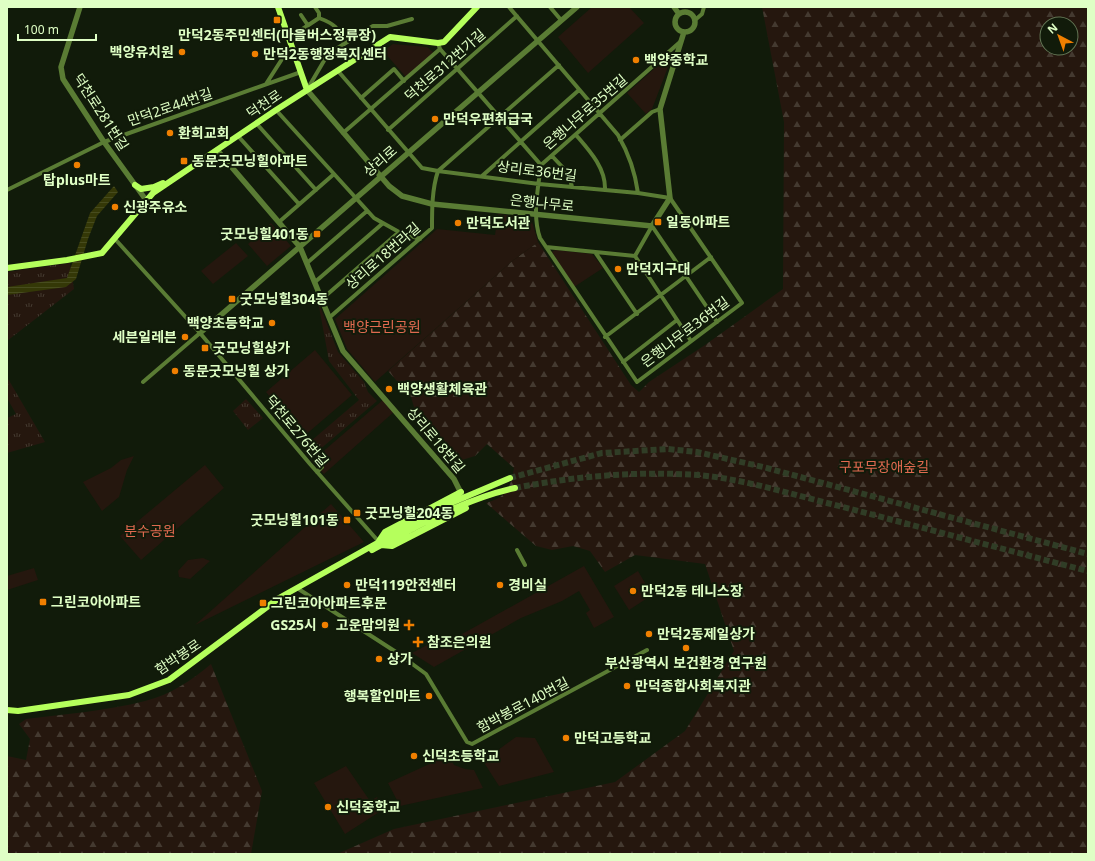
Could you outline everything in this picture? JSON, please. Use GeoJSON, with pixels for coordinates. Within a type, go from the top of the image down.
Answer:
{"type":"FeatureCollection","features":[{"type":"Feature","properties":{"kind":"main road"},"geometry":{"type":"LineString","coordinates":[[278,7],[307,90]]}},
{"type":"Feature","properties":{"kind":"main road"},"geometry":{"type":"LineString","coordinates":[[439,46],[478,7]]}},
{"type":"Feature","properties":{"kind":"main road","name":"덕천로"},"geometry":{"type":"LineString","coordinates":[[7,268],[67,260],[102,253],[146,200],[178,175],[390,37],[439,46]]}},
{"type":"Feature","properties":{"kind":"main road"},"geometry":{"type":"LineString","coordinates":[[135,185],[141,189],[154,187],[178,175]]}},
{"type":"Feature","properties":{"kind":"main road"},"geometry":{"type":"LineString","coordinates":[[380,543],[451,503],[510,478]]}},
{"type":"Feature","properties":{"kind":"main road"},"geometry":{"type":"LineString","coordinates":[[380,543],[465,503],[497,492],[515,488]]}},
{"type":"Feature","properties":{"kind":"main road"},"geometry":{"type":"LineString","coordinates":[[380,543],[385,532],[461,492]]}},
{"type":"Feature","properties":{"kind":"main road"},"geometry":{"type":"LineString","coordinates":[[380,543],[392,546],[466,508]]}},
{"type":"Feature","properties":{"kind":"main road","name":"함박봉로"},"geometry":{"type":"LineString","coordinates":[[7,710],[18,711],[67,705],[129,695],[148,690],[169,680],[256,615],[297,588],[380,543]]}},
{"type":"Feature","properties":{"kind":"street","name":"덕천로281번길"},"geometry":{"type":"LineString","coordinates":[[80,7],[61,67],[63,79],[104,142],[146,200]]}},
{"type":"Feature","properties":{"kind":"street"},"geometry":{"type":"LineString","coordinates":[[315,7],[319,13],[319,18]]}},
{"type":"Feature","properties":{"kind":"street"},"geometry":{"type":"LineString","coordinates":[[509,7],[600,114],[620,140],[633,166],[638,193]]}},
{"type":"Feature","properties":{"kind":"street"},"geometry":{"type":"LineString","coordinates":[[550,7],[561,20]]}},
{"type":"Feature","properties":{"kind":"street","name":"상리로"},"geometry":{"type":"LineString","coordinates":[[200,333],[577,7]]}},
{"type":"Feature","properties":{"kind":"street"},"geometry":{"type":"LineString","coordinates":[[674,7],[679,14]]}},
{"type":"Feature","properties":{"kind":"street"},"geometry":{"type":"LineString","coordinates":[[684,32],[693,29],[695,20],[702,14],[704,7]]}},
{"type":"Feature","properties":{"kind":"street"},"geometry":{"type":"LineString","coordinates":[[679,14],[689,12],[695,20]]}},
{"type":"Feature","properties":{"kind":"street"},"geometry":{"type":"LineString","coordinates":[[679,14],[676,20],[676,26],[684,32]]}},
{"type":"Feature","properties":{"kind":"street"},"geometry":{"type":"LineString","coordinates":[[301,15],[307,24]]}},
{"type":"Feature","properties":{"kind":"street","name":"덕천로312번가길"},"geometry":{"type":"LineString","coordinates":[[388,130],[517,16]]}},
{"type":"Feature","properties":{"kind":"street"},"geometry":{"type":"LineString","coordinates":[[289,38],[307,24],[319,18],[334,24],[340,32],[344,44]]}},
{"type":"Feature","properties":{"kind":"street"},"geometry":{"type":"LineString","coordinates":[[307,90],[328,54],[373,26],[387,26],[412,19]]}},
{"type":"Feature","properties":{"kind":"street"},"geometry":{"type":"LineString","coordinates":[[635,256],[670,198],[660,109],[684,32]]}},
{"type":"Feature","properties":{"kind":"street","name":"은행나무로35번길"},"geometry":{"type":"LineString","coordinates":[[536,215],[541,165],[681,42]]}},
{"type":"Feature","properties":{"kind":"street"},"geometry":{"type":"LineString","coordinates":[[266,85],[291,45]]}},
{"type":"Feature","properties":{"kind":"street"},"geometry":{"type":"LineString","coordinates":[[342,133],[404,80],[439,46],[499,118],[541,165]]}},
{"type":"Feature","properties":{"kind":"street"},"geometry":{"type":"LineString","coordinates":[[438,172],[559,65]]}},
{"type":"Feature","properties":{"kind":"street"},"geometry":{"type":"LineString","coordinates":[[361,98],[394,69],[404,80]]}},
{"type":"Feature","properties":{"kind":"street","name":"상리로36번길"},"geometry":{"type":"LineString","coordinates":[[338,71],[422,168],[438,172],[482,176],[539,184],[638,193],[670,198]]}},
{"type":"Feature","properties":{"kind":"street","name":"만덕2로44번길"},"geometry":{"type":"LineString","coordinates":[[7,190],[104,142],[300,72]]}},
{"type":"Feature","properties":{"kind":"street","name":"은행나무로"},"geometry":{"type":"LineString","coordinates":[[307,90],[342,133],[381,176],[402,196],[432,204],[652,226]]}},
{"type":"Feature","properties":{"kind":"street"},"geometry":{"type":"LineString","coordinates":[[482,176],[579,90]]}},
{"type":"Feature","properties":{"kind":"street"},"geometry":{"type":"LineString","coordinates":[[620,140],[652,112],[660,109]]}},
{"type":"Feature","properties":{"kind":"street"},"geometry":{"type":"LineString","coordinates":[[276,110],[367,211],[382,224],[420,239]]}},
{"type":"Feature","properties":{"kind":"street"},"geometry":{"type":"LineString","coordinates":[[256,123],[316,190]]}},
{"type":"Feature","properties":{"kind":"street"},"geometry":{"type":"LineString","coordinates":[[576,135],[592,154],[600,167],[603,175],[605,190]]}},
{"type":"Feature","properties":{"kind":"street"},"geometry":{"type":"LineString","coordinates":[[238,136],[299,204]]}},
{"type":"Feature","properties":{"kind":"street","name":"상리로18번길"},"geometry":{"type":"LineString","coordinates":[[217,150],[300,247],[343,351],[440,461],[454,479],[461,492],[466,508]]}},
{"type":"Feature","properties":{"kind":"street"},"geometry":{"type":"LineString","coordinates":[[552,156],[568,174],[572,187]]}},
{"type":"Feature","properties":{"kind":"street","name":"상리로18번라길"},"geometry":{"type":"LineString","coordinates":[[330,317],[432,228],[432,204],[438,172]]}},
{"type":"Feature","properties":{"kind":"street"},"geometry":{"type":"LineString","coordinates":[[278,222],[334,174]]}},
{"type":"Feature","properties":{"kind":"street","name":"은행나무로36번길"},"geometry":{"type":"LineString","coordinates":[[536,215],[537,230],[546,248],[637,382],[742,303],[712,257],[670,198]]}},
{"type":"Feature","properties":{"kind":"street"},"geometry":{"type":"LineString","coordinates":[[307,263],[367,211]]}},
{"type":"Feature","properties":{"kind":"street"},"geometry":{"type":"LineString","coordinates":[[315,282],[382,224]]}},
{"type":"Feature","properties":{"kind":"street"},"geometry":{"type":"LineString","coordinates":[[652,226],[716,322]]}},
{"type":"Feature","properties":{"kind":"street"},"geometry":{"type":"LineString","coordinates":[[322,299],[399,232]]}},
{"type":"Feature","properties":{"kind":"street","name":"덕천로276번길"},"geometry":{"type":"LineString","coordinates":[[115,239],[200,333],[317,472],[380,543]]}},
{"type":"Feature","properties":{"kind":"street"},"geometry":{"type":"LineString","coordinates":[[546,248],[635,256]]}},
{"type":"Feature","properties":{"kind":"street"},"geometry":{"type":"LineString","coordinates":[[595,252],[637,314]]}},
{"type":"Feature","properties":{"kind":"street"},"geometry":{"type":"LineString","coordinates":[[635,256],[691,341]]}},
{"type":"Feature","properties":{"kind":"street"},"geometry":{"type":"LineString","coordinates":[[605,337],[712,257]]}},
{"type":"Feature","properties":{"kind":"street","name":"은행나무로36번길"},"geometry":{"type":"LineString","coordinates":[[623,362],[677,320]]}},
{"type":"Feature","properties":{"kind":"street"},"geometry":{"type":"LineString","coordinates":[[143,382],[200,333]]}},
{"type":"Feature","properties":{"kind":"street"},"geometry":{"type":"LineString","coordinates":[[317,472],[322,467]]}},
{"type":"Feature","properties":{"kind":"street"},"geometry":{"type":"LineString","coordinates":[[517,550],[525,565]]}},
{"type":"Feature","properties":{"kind":"street","name":"함박봉로140번길"},"geometry":{"type":"LineString","coordinates":[[297,588],[396,652],[426,674],[467,742],[472,744],[647,650]]}},
{"type":"Feature","properties":{"kind":"green space"},"geometry":{"type":"Polygon","coordinates":[[[592,7],[629,7],[644,23],[588,73],[558,37],[592,7]]]}},
{"type":"Feature","properties":{"kind":"green space","name":"구포무장애숲길"},"geometry":{"type":"Polygon","coordinates":[[[762,7],[1088,7],[1088,854],[337,854],[394,829],[615,782],[685,731],[734,651],[705,564],[635,555],[605,572],[590,551],[573,546],[552,550],[536,546],[486,503],[503,495],[509,487],[514,468],[487,444],[475,456],[462,460],[414,407],[411,397],[388,371],[511,262],[538,242],[631,385],[639,392],[649,382],[705,345],[783,289],[784,122],[762,7]]]}},
{"type":"Feature","properties":{"kind":"green space"},"geometry":{"type":"Polygon","coordinates":[[[393,44],[427,47],[433,52],[432,55],[406,77],[383,51],[393,44]]]}},
{"type":"Feature","properties":{"kind":"green space"},"geometry":{"type":"Polygon","coordinates":[[[664,60],[670,62],[652,109],[646,114],[627,93],[664,60]]]}},
{"type":"Feature","properties":{"kind":"green space","name":"백양근린공원"},"geometry":{"type":"Polygon","coordinates":[[[498,214],[531,218],[538,242],[511,262],[375,382],[347,349],[335,319],[437,229],[495,235],[498,214]]]}},
{"type":"Feature","properties":{"kind":"green space"},"geometry":{"type":"Polygon","coordinates":[[[271,223],[291,246],[267,266],[248,244],[271,223]]]}},
{"type":"Feature","properties":{"kind":"green space"},"geometry":{"type":"Polygon","coordinates":[[[236,243],[248,256],[213,284],[201,271],[236,243]]]}},
{"type":"Feature","properties":{"kind":"green space"},"geometry":{"type":"Polygon","coordinates":[[[555,250],[592,254],[603,268],[574,287],[552,252],[555,250]]]}},
{"type":"Feature","properties":{"kind":"green space"},"geometry":{"type":"Polygon","coordinates":[[[70,263],[74,289],[7,341],[7,272],[70,263]]]}},
{"type":"Feature","properties":{"kind":"green space"},"geometry":{"type":"Polygon","coordinates":[[[318,301],[338,352],[364,382],[368,392],[377,401],[312,456],[304,447],[359,400],[329,361],[318,301]]]}},
{"type":"Feature","properties":{"kind":"green space"},"geometry":{"type":"Polygon","coordinates":[[[315,350],[352,395],[303,437],[266,392],[315,350]]]}},
{"type":"Feature","properties":{"kind":"green space"},"geometry":{"type":"Polygon","coordinates":[[[7,377],[45,442],[7,453],[7,418],[16,414],[7,398],[7,377]]]}},
{"type":"Feature","properties":{"kind":"green space"},"geometry":{"type":"Polygon","coordinates":[[[246,399],[263,418],[248,430],[233,411],[246,399]]]}},
{"type":"Feature","properties":{"kind":"green space"},"geometry":{"type":"Polygon","coordinates":[[[384,399],[395,411],[324,474],[312,461],[384,399]]]}},
{"type":"Feature","properties":{"kind":"green space"},"geometry":{"type":"Polygon","coordinates":[[[134,456],[127,470],[119,497],[102,511],[83,482],[111,468],[121,460],[134,456]]]}},
{"type":"Feature","properties":{"kind":"green space","name":"분수공원"},"geometry":{"type":"Polygon","coordinates":[[[205,465],[224,488],[141,560],[120,536],[205,465]]]}},
{"type":"Feature","properties":{"kind":"green space"},"geometry":{"type":"Polygon","coordinates":[[[331,504],[364,542],[195,625],[331,504]]]}},
{"type":"Feature","properties":{"kind":"green space"},"geometry":{"type":"Polygon","coordinates":[[[203,558],[210,561],[190,579],[179,577],[178,571],[188,560],[203,558]]]}},
{"type":"Feature","properties":{"kind":"green space"},"geometry":{"type":"Polygon","coordinates":[[[584,566],[614,617],[594,628],[586,613],[590,610],[579,591],[562,601],[521,618],[434,667],[412,653],[431,643],[437,648],[584,566]]]}},
{"type":"Feature","properties":{"kind":"green space"},"geometry":{"type":"Polygon","coordinates":[[[34,568],[38,580],[7,590],[7,576],[34,568]]]}},
{"type":"Feature","properties":{"kind":"green space","name":"만덕2동 테니스장"},"geometry":{"type":"Polygon","coordinates":[[[638,571],[652,595],[629,610],[614,586],[638,571]]]}},
{"type":"Feature","properties":{"kind":"green space"},"geometry":{"type":"Polygon","coordinates":[[[211,664],[262,791],[251,854],[7,854],[7,756],[26,760],[30,739],[19,724],[26,719],[100,710],[154,698],[172,691],[196,676],[211,664]]]}},
{"type":"Feature","properties":{"kind":"green space"},"geometry":{"type":"Polygon","coordinates":[[[516,737],[535,738],[554,772],[499,786],[483,761],[516,737]]]}},
{"type":"Feature","properties":{"kind":"green space"},"geometry":{"type":"Polygon","coordinates":[[[449,755],[454,765],[465,769],[474,770],[483,788],[400,806],[388,783],[449,755]]]}},
{"type":"Feature","properties":{"kind":"green space"},"geometry":{"type":"Polygon","coordinates":[[[346,766],[370,801],[377,797],[384,809],[345,834],[314,783],[346,766]]]}},
{"type":"Feature","properties":{"kind":"shaded area"},"geometry":{"type":"Polygon","coordinates":[[[114,186],[118,192],[97,216],[88,239],[76,279],[66,287],[7,295],[7,287],[67,278],[90,213],[114,186]]]}},
{"type":"Feature","properties":{"kind":"tunnel"},"geometry":{"type":"LineString","coordinates":[[510,478],[602,453],[668,449],[697,452],[763,467],[1088,554]]}},
{"type":"Feature","properties":{"kind":"tunnel"},"geometry":{"type":"LineString","coordinates":[[515,488],[561,480],[629,474],[675,474],[715,477],[781,491],[1088,571]]}},
{"type":"Feature","properties":{"kind":"place","name":"만덕2동주민센터(마을버스정류장)"},"geometry":{"type":"Point","coordinates":[277,20]}},
{"type":"Feature","properties":{"kind":"place","name":"백양유치원"},"geometry":{"type":"Point","coordinates":[182,52]}},
{"type":"Feature","properties":{"kind":"place","name":"만덕2동행정복지센터"},"geometry":{"type":"Point","coordinates":[255,54]}},
{"type":"Feature","properties":{"kind":"place","name":"백양중학교"},"geometry":{"type":"Point","coordinates":[636,60]}},
{"type":"Feature","properties":{"kind":"place","name":"만덕우편취급국"},"geometry":{"type":"Point","coordinates":[435,119]}},
{"type":"Feature","properties":{"kind":"place","name":"환희교회"},"geometry":{"type":"Point","coordinates":[170,133]}},
{"type":"Feature","properties":{"kind":"place","name":"동문굿모닝힐아파트"},"geometry":{"type":"Point","coordinates":[184,161]}},
{"type":"Feature","properties":{"kind":"place","name":"탑plus마트"},"geometry":{"type":"Point","coordinates":[77,165]}},
{"type":"Feature","properties":{"kind":"place","name":"신광주유소"},"geometry":{"type":"Point","coordinates":[115,207]}},
{"type":"Feature","properties":{"kind":"place","name":"일동아파트"},"geometry":{"type":"Point","coordinates":[658,222]}},
{"type":"Feature","properties":{"kind":"place","name":"만덕도서관"},"geometry":{"type":"Point","coordinates":[458,223]}},
{"type":"Feature","properties":{"kind":"place","name":"굿모닝힐401동"},"geometry":{"type":"Point","coordinates":[317,234]}},
{"type":"Feature","properties":{"kind":"place","name":"만덕지구대"},"geometry":{"type":"Point","coordinates":[618,269]}},
{"type":"Feature","properties":{"kind":"place","name":"굿모닝힐304동"},"geometry":{"type":"Point","coordinates":[232,299]}},
{"type":"Feature","properties":{"kind":"place","name":"백양초등학교"},"geometry":{"type":"Point","coordinates":[272,323]}},
{"type":"Feature","properties":{"kind":"place","name":"세븐일레븐"},"geometry":{"type":"Point","coordinates":[185,337]}},
{"type":"Feature","properties":{"kind":"place","name":"굿모닝힐상가"},"geometry":{"type":"Point","coordinates":[205,348]}},
{"type":"Feature","properties":{"kind":"place","name":"동문굿모닝힐 상가"},"geometry":{"type":"Point","coordinates":[175,371]}},
{"type":"Feature","properties":{"kind":"place","name":"백양생활체육관"},"geometry":{"type":"Point","coordinates":[389,389]}},
{"type":"Feature","properties":{"kind":"place","name":"굿모닝힐204동"},"geometry":{"type":"Point","coordinates":[357,513]}},
{"type":"Feature","properties":{"kind":"place","name":"굿모닝힐101동"},"geometry":{"type":"Point","coordinates":[347,520]}},
{"type":"Feature","properties":{"kind":"place","name":"만덕119안전센터"},"geometry":{"type":"Point","coordinates":[347,585]}},
{"type":"Feature","properties":{"kind":"place","name":"경비실"},"geometry":{"type":"Point","coordinates":[500,585]}},
{"type":"Feature","properties":{"kind":"place","name":"만덕2동 테니스장"},"geometry":{"type":"Point","coordinates":[633,591]}},
{"type":"Feature","properties":{"kind":"place","name":"그린코아아파트"},"geometry":{"type":"Point","coordinates":[43,602]}},
{"type":"Feature","properties":{"kind":"place","name":"그린코아아파트후문"},"geometry":{"type":"Point","coordinates":[263,603]}},
{"type":"Feature","properties":{"kind":"place","name":"GS25시"},"geometry":{"type":"Point","coordinates":[325,625]}},
{"type":"Feature","properties":{"kind":"place","name":"고운맘의원"},"geometry":{"type":"Point","coordinates":[409,625]}},
{"type":"Feature","properties":{"kind":"place","name":"만덕2동제일상가"},"geometry":{"type":"Point","coordinates":[649,634]}},
{"type":"Feature","properties":{"kind":"place","name":"참조은의원"},"geometry":{"type":"Point","coordinates":[418,642]}},
{"type":"Feature","properties":{"kind":"place","name":"부산광역시 보건환경 연구원"},"geometry":{"type":"Point","coordinates":[686,648]}},
{"type":"Feature","properties":{"kind":"place","name":"상가"},"geometry":{"type":"Point","coordinates":[379,659]}},
{"type":"Feature","properties":{"kind":"place","name":"만덕종합사회복지관"},"geometry":{"type":"Point","coordinates":[627,686]}},
{"type":"Feature","properties":{"kind":"place","name":"행복할인마트"},"geometry":{"type":"Point","coordinates":[429,696]}},
{"type":"Feature","properties":{"kind":"place","name":"만덕고등학교"},"geometry":{"type":"Point","coordinates":[566,738]}},
{"type":"Feature","properties":{"kind":"place","name":"신덕초등학교"},"geometry":{"type":"Point","coordinates":[414,756]}},
{"type":"Feature","properties":{"kind":"place","name":"신덕중학교"},"geometry":{"type":"Point","coordinates":[328,807]}}]}
